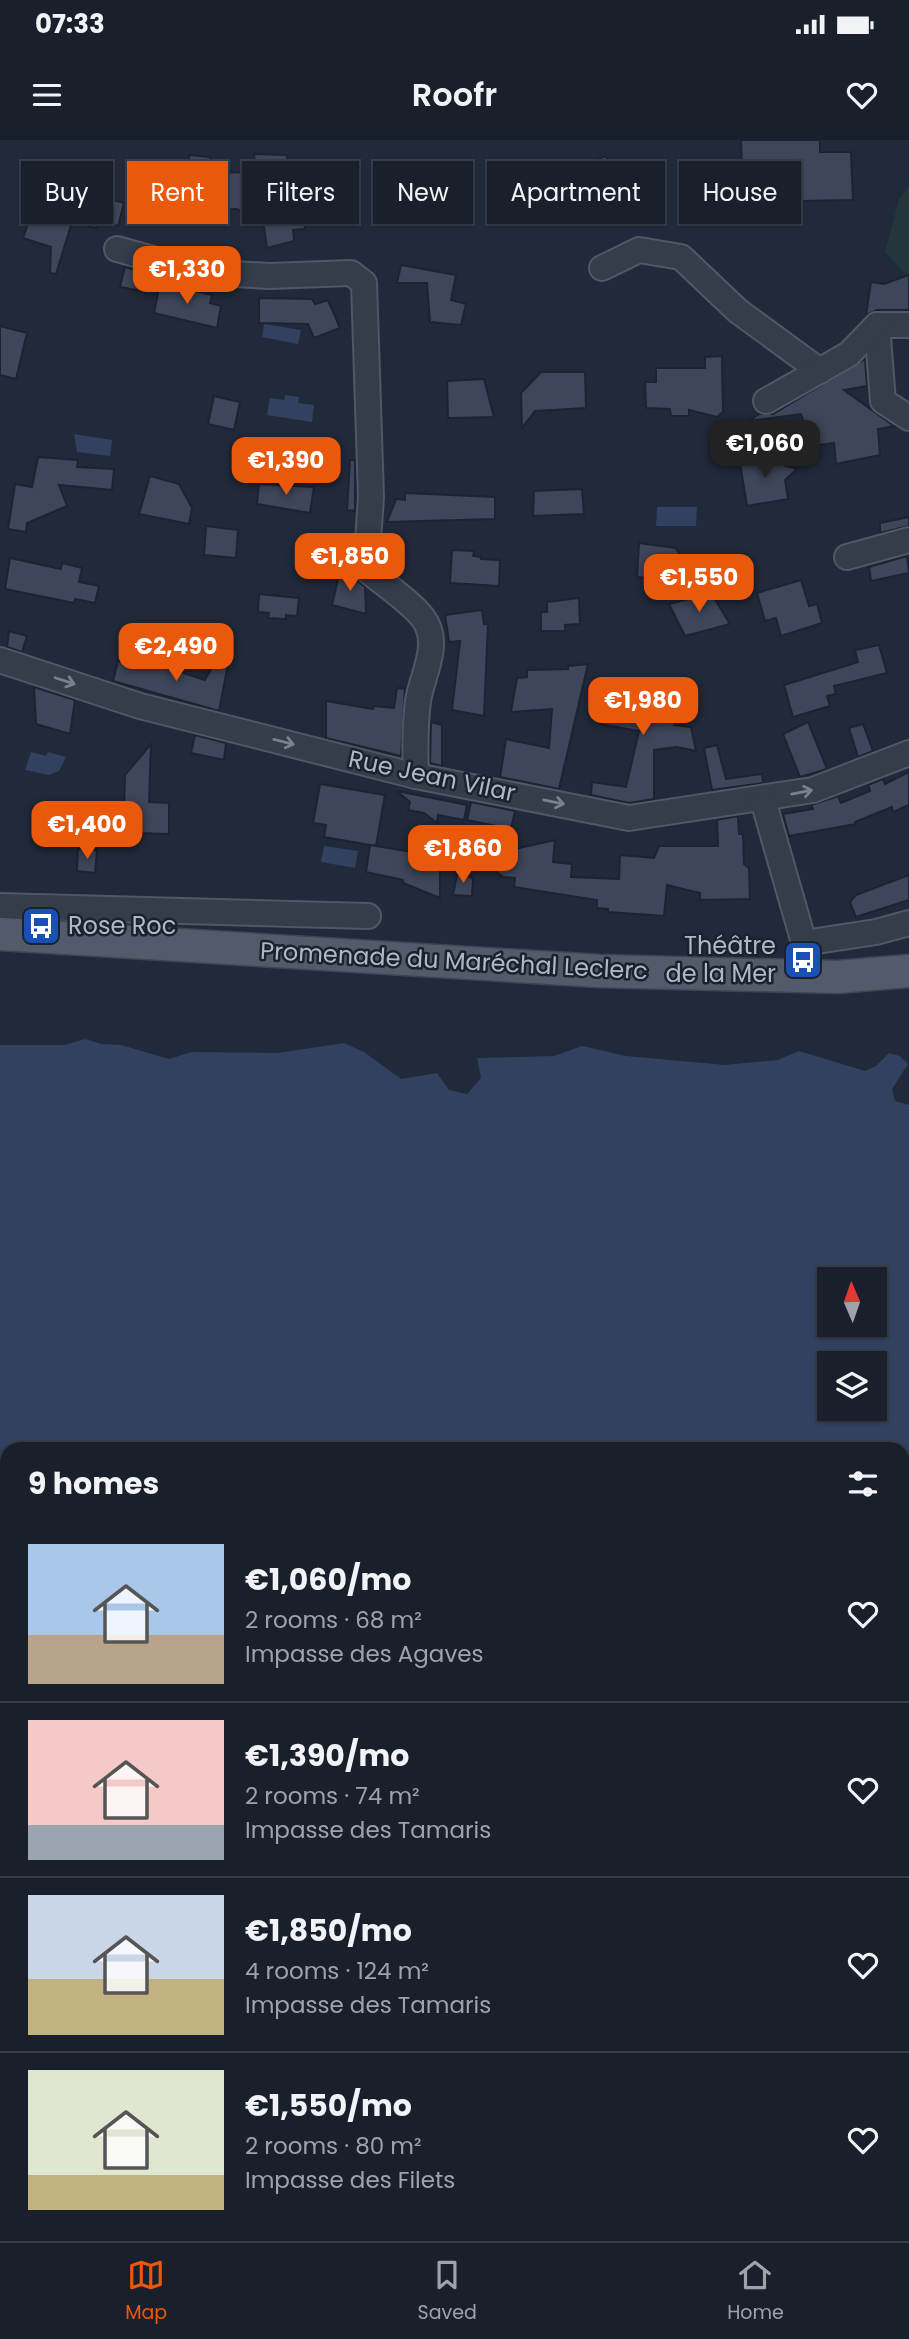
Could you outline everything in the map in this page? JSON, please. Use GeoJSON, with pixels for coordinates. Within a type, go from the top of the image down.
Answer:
{"type":"FeatureCollection","features":[{"type":"Feature","properties":{"kind":"main road","name":"Promenade du Maréchal Leclerc"},"geometry":{"type":"LineString","coordinates":[[6,920],[599,971],[837,977],[909,971]]}},
{"type":"Feature","properties":{"kind":"street"},"geometry":{"type":"LineString","coordinates":[[117,249],[200,272],[269,276],[351,273],[365,283],[371,497],[366,569],[423,618],[430,632],[430,658],[418,703],[416,776]]}},
{"type":"Feature","properties":{"kind":"street"},"geometry":{"type":"LineString","coordinates":[[602,268],[639,250],[681,257],[738,311],[820,371]]}},
{"type":"Feature","properties":{"kind":"street"},"geometry":{"type":"LineString","coordinates":[[766,401],[849,354],[877,326],[909,325]]}},
{"type":"Feature","properties":{"kind":"street"},"geometry":{"type":"LineString","coordinates":[[877,326],[883,401],[909,418]]}},
{"type":"Feature","properties":{"kind":"street"},"geometry":{"type":"LineString","coordinates":[[846,557],[909,540]]}},
{"type":"Feature","properties":{"kind":"street","name":"Rue Jean Vilar"},"geometry":{"type":"LineString","coordinates":[[0,660],[140,706],[416,776],[629,818],[763,800],[813,790],[909,753]]}},
{"type":"Feature","properties":{"kind":"street"},"geometry":{"type":"LineString","coordinates":[[763,800],[804,943],[876,932],[909,923]]}},
{"type":"Feature","properties":{"kind":"street"},"geometry":{"type":"LineString","coordinates":[[6,920],[368,916]]}},
{"type":"Feature","properties":{"kind":"green space"},"geometry":{"type":"Polygon","coordinates":[[[909,186],[909,278],[885,252],[899,199],[909,186]]]}},
{"type":"Feature","properties":{"kind":"water"},"geometry":{"type":"Polygon","coordinates":[[[264,324],[301,330],[298,344],[262,337],[264,324]]]}},
{"type":"Feature","properties":{"kind":"water"},"geometry":{"type":"Polygon","coordinates":[[[285,395],[299,397],[298,403],[314,405],[312,422],[267,415],[270,398],[284,400],[285,395]]]}},
{"type":"Feature","properties":{"kind":"water"},"geometry":{"type":"Polygon","coordinates":[[[74,434],[112,440],[110,456],[77,452],[74,434]]]}},
{"type":"Feature","properties":{"kind":"water"},"geometry":{"type":"Polygon","coordinates":[[[657,507],[697,507],[696,526],[656,526],[657,507]]]}},
{"type":"Feature","properties":{"kind":"water"},"geometry":{"type":"Polygon","coordinates":[[[31,752],[46,756],[48,752],[66,757],[59,771],[49,775],[25,770],[31,752]]]}},
{"type":"Feature","properties":{"kind":"water"},"geometry":{"type":"Polygon","coordinates":[[[324,846],[358,851],[355,868],[321,862],[324,846]]]}},
{"type":"Feature","properties":{"kind":"water"},"geometry":{"type":"Polygon","coordinates":[[[85,1039],[101,1044],[121,1045],[169,1059],[192,1052],[278,1053],[344,1043],[364,1052],[401,1079],[437,1073],[449,1090],[467,1094],[481,1078],[477,1058],[554,1056],[582,1046],[626,1056],[725,1065],[778,1060],[799,1051],[865,1071],[876,1066],[889,1053],[900,1056],[908,1064],[892,1089],[895,1101],[909,1105],[909,1442],[0,1442],[0,1045],[65,1045],[85,1039]]]}},
{"type":"Feature","properties":{"kind":"building"},"geometry":{"type":"Polygon","coordinates":[[[741,140],[820,140],[820,152],[851,152],[853,200],[801,201],[801,161],[742,161],[741,140]]]}},
{"type":"Feature","properties":{"kind":"building"},"geometry":{"type":"Polygon","coordinates":[[[254,154],[287,155],[287,161],[255,161],[254,154]]]}},
{"type":"Feature","properties":{"kind":"building"},"geometry":{"type":"Polygon","coordinates":[[[189,155],[210,157],[210,161],[189,161],[189,155]]]}},
{"type":"Feature","properties":{"kind":"building"},"geometry":{"type":"Polygon","coordinates":[[[606,156],[608,161],[593,161],[606,156]]]}},
{"type":"Feature","properties":{"kind":"building"},"geometry":{"type":"Polygon","coordinates":[[[242,172],[242,212],[228,209],[228,173],[242,172]]]}},
{"type":"Feature","properties":{"kind":"building"},"geometry":{"type":"Polygon","coordinates":[[[113,200],[124,203],[118,226],[110,224],[113,224],[113,200]]]}},
{"type":"Feature","properties":{"kind":"building"},"geometry":{"type":"Polygon","coordinates":[[[28,224],[71,224],[56,274],[50,273],[51,247],[23,238],[28,224]]]}},
{"type":"Feature","properties":{"kind":"building"},"geometry":{"type":"Polygon","coordinates":[[[80,224],[97,224],[96,228],[80,224]]]}},
{"type":"Feature","properties":{"kind":"building"},"geometry":{"type":"Polygon","coordinates":[[[264,224],[305,224],[305,229],[293,230],[294,241],[267,248],[264,224]]]}},
{"type":"Feature","properties":{"kind":"building"},"geometry":{"type":"Polygon","coordinates":[[[401,265],[456,275],[451,300],[466,304],[461,325],[430,322],[427,283],[397,283],[401,265]]]}},
{"type":"Feature","properties":{"kind":"building"},"geometry":{"type":"Polygon","coordinates":[[[125,267],[146,273],[142,291],[120,287],[125,267]]]}},
{"type":"Feature","properties":{"kind":"building"},"geometry":{"type":"Polygon","coordinates":[[[909,275],[909,310],[877,310],[866,315],[871,282],[884,284],[909,275]]]}},
{"type":"Feature","properties":{"kind":"building"},"geometry":{"type":"Polygon","coordinates":[[[160,283],[212,295],[210,303],[221,306],[217,328],[154,313],[160,283]]]}},
{"type":"Feature","properties":{"kind":"building"},"geometry":{"type":"Polygon","coordinates":[[[259,298],[312,299],[315,304],[328,300],[340,328],[314,338],[308,324],[259,323],[259,298]]]}},
{"type":"Feature","properties":{"kind":"building"},"geometry":{"type":"Polygon","coordinates":[[[0,326],[27,333],[16,379],[0,375],[0,326]]]}},
{"type":"Feature","properties":{"kind":"building"},"geometry":{"type":"Polygon","coordinates":[[[722,356],[723,412],[717,417],[689,410],[689,416],[671,416],[670,409],[646,408],[645,382],[656,382],[656,368],[705,368],[705,357],[722,356]]]}},
{"type":"Feature","properties":{"kind":"building"},"geometry":{"type":"Polygon","coordinates":[[[865,359],[867,386],[844,390],[894,426],[878,429],[880,455],[836,464],[834,443],[813,446],[801,414],[749,421],[759,414],[773,414],[865,359]]]}},
{"type":"Feature","properties":{"kind":"building"},"geometry":{"type":"Polygon","coordinates":[[[541,372],[585,372],[586,408],[535,411],[522,428],[521,393],[541,372]]]}},
{"type":"Feature","properties":{"kind":"building"},"geometry":{"type":"Polygon","coordinates":[[[484,379],[494,417],[448,418],[447,381],[484,379]]]}},
{"type":"Feature","properties":{"kind":"building"},"geometry":{"type":"Polygon","coordinates":[[[214,396],[240,402],[234,430],[208,424],[214,396]]]}},
{"type":"Feature","properties":{"kind":"building"},"geometry":{"type":"Polygon","coordinates":[[[775,454],[776,463],[797,469],[785,480],[788,499],[747,506],[740,464],[775,454]]]}},
{"type":"Feature","properties":{"kind":"building"},"geometry":{"type":"Polygon","coordinates":[[[38,457],[78,460],[77,467],[114,469],[112,490],[59,485],[67,506],[27,523],[26,532],[8,529],[15,484],[32,487],[38,457]]]}},
{"type":"Feature","properties":{"kind":"building"},"geometry":{"type":"Polygon","coordinates":[[[350,460],[355,460],[355,511],[347,510],[350,460]]]}},
{"type":"Feature","properties":{"kind":"building"},"geometry":{"type":"Polygon","coordinates":[[[150,476],[179,484],[192,508],[189,524],[139,514],[150,476]]]}},
{"type":"Feature","properties":{"kind":"building"},"geometry":{"type":"Polygon","coordinates":[[[259,484],[314,487],[310,513],[257,504],[259,484]]]}},
{"type":"Feature","properties":{"kind":"building"},"geometry":{"type":"Polygon","coordinates":[[[582,489],[584,514],[533,516],[534,491],[582,489]]]}},
{"type":"Feature","properties":{"kind":"building"},"geometry":{"type":"Polygon","coordinates":[[[405,493],[495,497],[495,519],[387,522],[396,499],[405,500],[405,493]]]}},
{"type":"Feature","properties":{"kind":"building"},"geometry":{"type":"Polygon","coordinates":[[[909,517],[909,526],[880,533],[880,523],[909,517]]]}},
{"type":"Feature","properties":{"kind":"building"},"geometry":{"type":"Polygon","coordinates":[[[206,526],[238,530],[236,558],[204,555],[206,526]]]}},
{"type":"Feature","properties":{"kind":"building"},"geometry":{"type":"Polygon","coordinates":[[[639,543],[676,548],[693,582],[637,577],[639,543]]]}},
{"type":"Feature","properties":{"kind":"building"},"geometry":{"type":"Polygon","coordinates":[[[452,550],[474,551],[473,556],[481,559],[500,560],[499,586],[450,583],[452,550]]]}},
{"type":"Feature","properties":{"kind":"building"},"geometry":{"type":"Polygon","coordinates":[[[907,556],[909,573],[871,581],[869,567],[907,556]]]}},
{"type":"Feature","properties":{"kind":"building"},"geometry":{"type":"Polygon","coordinates":[[[10,558],[61,569],[62,563],[82,568],[79,582],[99,586],[95,603],[75,599],[74,603],[5,589],[10,558]]]}},
{"type":"Feature","properties":{"kind":"building"},"geometry":{"type":"Polygon","coordinates":[[[341,567],[365,587],[366,614],[332,605],[341,567]]]}},
{"type":"Feature","properties":{"kind":"building"},"geometry":{"type":"Polygon","coordinates":[[[801,580],[809,606],[817,604],[822,623],[781,636],[776,618],[765,621],[757,593],[801,580]]]}},
{"type":"Feature","properties":{"kind":"building"},"geometry":{"type":"Polygon","coordinates":[[[711,593],[730,624],[685,636],[669,604],[711,593]]]}},
{"type":"Feature","properties":{"kind":"building"},"geometry":{"type":"Polygon","coordinates":[[[259,594],[299,598],[297,616],[286,615],[286,619],[268,618],[269,613],[258,612],[259,594]]]}},
{"type":"Feature","properties":{"kind":"building"},"geometry":{"type":"Polygon","coordinates":[[[579,598],[580,624],[565,625],[565,631],[541,631],[541,612],[547,612],[547,602],[579,598]]]}},
{"type":"Feature","properties":{"kind":"building"},"geometry":{"type":"Polygon","coordinates":[[[482,610],[484,624],[488,624],[484,716],[452,710],[460,641],[449,642],[445,615],[482,610]]]}},
{"type":"Feature","properties":{"kind":"building"},"geometry":{"type":"Polygon","coordinates":[[[9,631],[27,636],[22,652],[7,647],[9,631]]]}},
{"type":"Feature","properties":{"kind":"building"},"geometry":{"type":"Polygon","coordinates":[[[879,645],[887,673],[834,686],[836,694],[827,696],[830,706],[793,717],[784,685],[858,662],[855,650],[879,645]]]}},
{"type":"Feature","properties":{"kind":"building"},"geometry":{"type":"Polygon","coordinates":[[[118,661],[145,668],[146,661],[205,680],[214,663],[228,664],[219,711],[113,681],[118,661]]]}},
{"type":"Feature","properties":{"kind":"building"},"geometry":{"type":"Polygon","coordinates":[[[588,664],[559,789],[500,777],[506,739],[549,748],[552,709],[511,712],[517,678],[527,677],[527,670],[568,669],[568,666],[588,664]]]}},
{"type":"Feature","properties":{"kind":"building"},"geometry":{"type":"Polygon","coordinates":[[[657,686],[661,695],[672,690],[678,702],[685,706],[674,725],[691,727],[696,751],[677,747],[654,750],[654,799],[629,803],[591,795],[592,782],[626,787],[639,731],[600,724],[604,689],[646,690],[657,686]]]}},
{"type":"Feature","properties":{"kind":"building"},"geometry":{"type":"Polygon","coordinates":[[[34,687],[75,700],[70,734],[36,724],[34,687]]]}},
{"type":"Feature","properties":{"kind":"building"},"geometry":{"type":"Polygon","coordinates":[[[397,688],[405,689],[401,756],[326,738],[326,701],[373,709],[373,706],[394,708],[397,688]]]}},
{"type":"Feature","properties":{"kind":"building"},"geometry":{"type":"Polygon","coordinates":[[[431,722],[442,725],[442,766],[430,763],[431,722]]]}},
{"type":"Feature","properties":{"kind":"building"},"geometry":{"type":"Polygon","coordinates":[[[808,722],[827,769],[800,777],[783,734],[808,722]]]}},
{"type":"Feature","properties":{"kind":"building"},"geometry":{"type":"Polygon","coordinates":[[[863,724],[873,751],[858,757],[849,728],[863,724]]]}},
{"type":"Feature","properties":{"kind":"building"},"geometry":{"type":"Polygon","coordinates":[[[195,735],[226,743],[224,760],[191,753],[195,735]]]}},
{"type":"Feature","properties":{"kind":"building"},"geometry":{"type":"Polygon","coordinates":[[[151,744],[149,802],[169,803],[169,834],[138,833],[124,808],[125,775],[151,744]]]}},
{"type":"Feature","properties":{"kind":"building"},"geometry":{"type":"Polygon","coordinates":[[[717,745],[726,779],[762,774],[763,783],[712,790],[704,748],[717,745]]]}},
{"type":"Feature","properties":{"kind":"building"},"geometry":{"type":"Polygon","coordinates":[[[909,772],[909,805],[893,812],[892,807],[855,822],[856,824],[789,836],[783,814],[813,809],[811,805],[838,796],[841,803],[870,791],[868,785],[883,779],[885,784],[909,772]]]}},
{"type":"Feature","properties":{"kind":"building"},"geometry":{"type":"Polygon","coordinates":[[[320,784],[385,795],[376,846],[324,837],[326,825],[313,823],[320,784]]]}},
{"type":"Feature","properties":{"kind":"building"},"geometry":{"type":"Polygon","coordinates":[[[397,791],[467,805],[464,820],[438,815],[437,823],[424,813],[408,810],[410,802],[397,791]]]}},
{"type":"Feature","properties":{"kind":"building"},"geometry":{"type":"Polygon","coordinates":[[[471,802],[515,811],[511,829],[467,820],[471,802]]]}},
{"type":"Feature","properties":{"kind":"building"},"geometry":{"type":"Polygon","coordinates":[[[738,816],[739,834],[743,834],[744,864],[749,868],[750,899],[700,900],[700,893],[667,885],[664,916],[608,912],[608,909],[597,908],[597,900],[514,887],[515,878],[503,877],[478,857],[555,840],[553,862],[572,864],[571,877],[619,879],[620,855],[654,858],[659,846],[718,846],[717,820],[738,816]]]}},
{"type":"Feature","properties":{"kind":"building"},"geometry":{"type":"Polygon","coordinates":[[[370,845],[418,853],[420,850],[435,858],[435,866],[440,865],[440,898],[403,883],[403,880],[366,872],[370,845]]]}},
{"type":"Feature","properties":{"kind":"building"},"geometry":{"type":"Polygon","coordinates":[[[78,849],[97,850],[95,873],[77,871],[78,849]]]}},
{"type":"Feature","properties":{"kind":"building"},"geometry":{"type":"Polygon","coordinates":[[[458,870],[473,879],[472,896],[453,895],[458,870]]]}},
{"type":"Feature","properties":{"kind":"building"},"geometry":{"type":"Polygon","coordinates":[[[909,875],[909,900],[856,917],[850,902],[856,895],[909,875]]]}},
{"type":"Feature","properties":{"kind":"place","name":"Rose Roc"},"geometry":{"type":"Point","coordinates":[41,926]}},
{"type":"Feature","properties":{"kind":"place","name":"Théâtre de la Mer"},"geometry":{"type":"Point","coordinates":[803,960]}}]}
